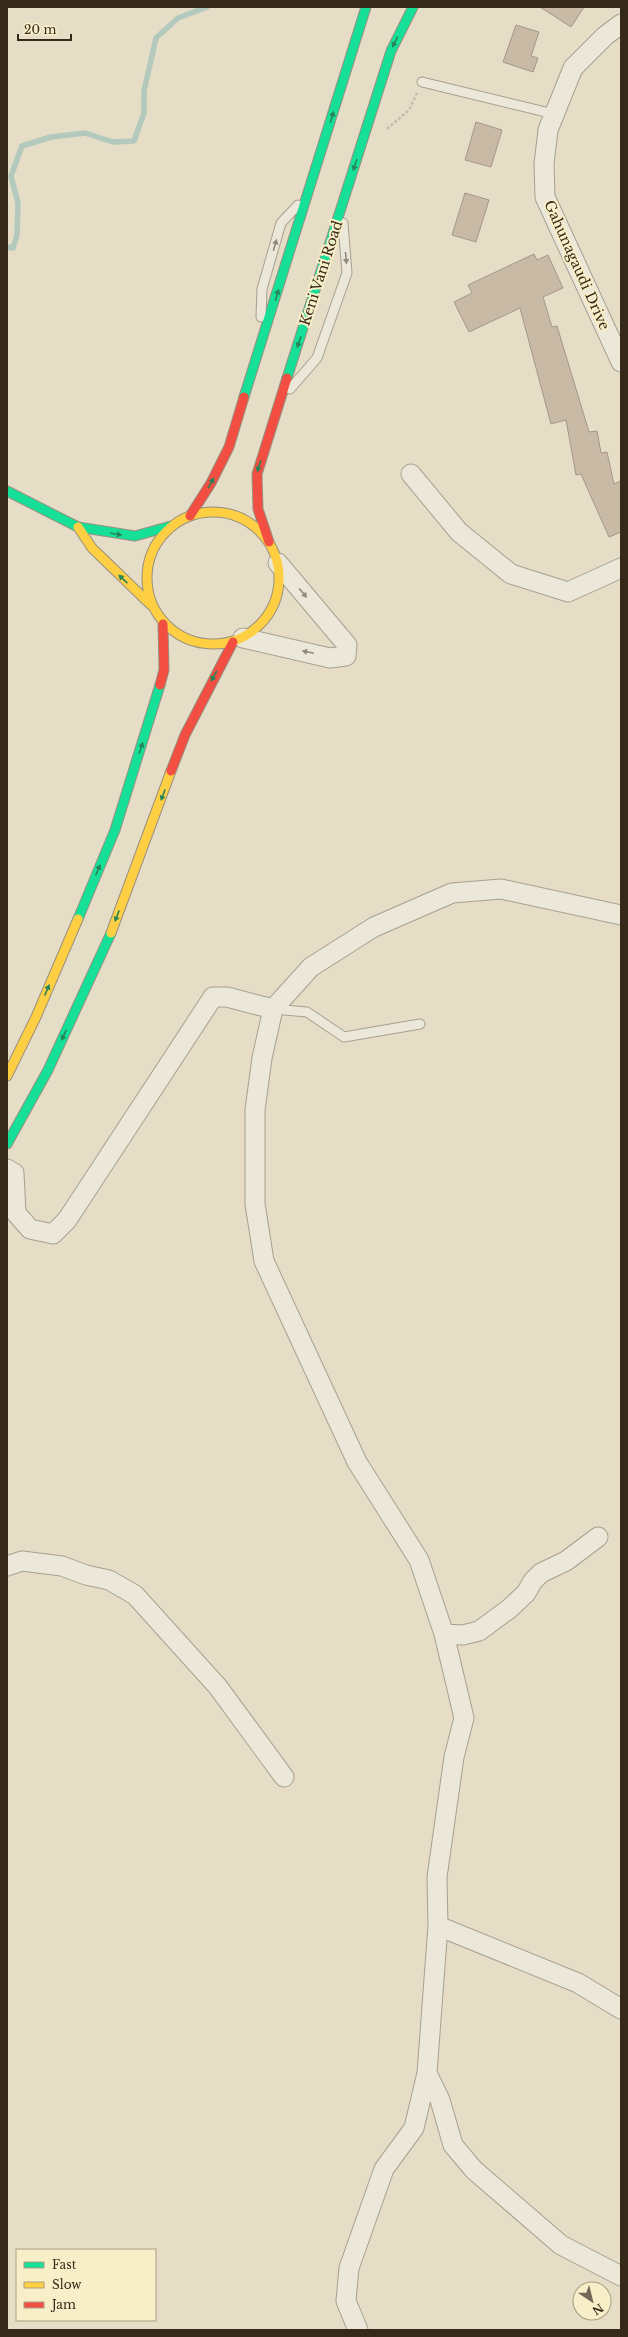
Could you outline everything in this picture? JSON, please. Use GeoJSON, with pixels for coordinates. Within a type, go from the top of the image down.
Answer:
{"type":"FeatureCollection","features":[{"type":"Feature","properties":{"kind":"main road"},"geometry":{"type":"LineString","coordinates":[[190,516],[211,483],[229,447],[366,7]]}},
{"type":"Feature","properties":{"kind":"main road","name":"Keni Vani Road"},"geometry":{"type":"LineString","coordinates":[[269,542],[257,507],[255,492],[257,474],[391,51],[413,7]]}},
{"type":"Feature","properties":{"kind":"main road"},"geometry":{"type":"LineString","coordinates":[[7,491],[78,527],[135,536],[172,526],[190,516],[212,512],[234,515],[254,526],[269,542],[278,563],[279,580],[276,598],[269,614],[258,627],[238,640],[214,645],[195,643],[178,636],[163,624],[151,605],[92,548],[78,527]]}},
{"type":"Feature","properties":{"kind":"main road"},"geometry":{"type":"LineString","coordinates":[[151,605],[146,584],[148,562],[157,542],[172,526]]}},
{"type":"Feature","properties":{"kind":"main road"},"geometry":{"type":"LineString","coordinates":[[7,1076],[36,1017],[115,830],[164,670],[163,624]]}},
{"type":"Feature","properties":{"kind":"main road"},"geometry":{"type":"LineString","coordinates":[[7,1144],[48,1070],[103,954],[185,735],[210,682],[238,640]]}},
{"type":"Feature","properties":{"kind":"street","name":"Gahunagaudi Drive"},"geometry":{"type":"LineString","coordinates":[[621,24],[605,36],[573,68],[548,130],[544,164],[545,197],[621,362]]}},
{"type":"Feature","properties":{"kind":"street"},"geometry":{"type":"LineString","coordinates":[[412,474],[459,532],[511,574],[568,592],[621,568]]}},
{"type":"Feature","properties":{"kind":"street"},"geometry":{"type":"LineString","coordinates":[[238,640],[330,658],[346,656],[347,645],[278,563]]}},
{"type":"Feature","properties":{"kind":"street"},"geometry":{"type":"LineString","coordinates":[[358,2330],[346,2301],[349,2268],[384,2169],[414,2128],[427,2073],[438,1926],[437,1878],[454,1757],[464,1718],[444,1634],[419,1560],[357,1462],[264,1261],[255,1204],[255,1110],[262,1058],[273,1009],[311,967],[339,947],[374,927],[452,893],[501,889],[621,915]]}},
{"type":"Feature","properties":{"kind":"street"},"geometry":{"type":"LineString","coordinates":[[7,1170],[14,1173],[16,1214],[30,1229],[53,1234],[67,1220],[214,997],[227,997],[273,1009]]}},
{"type":"Feature","properties":{"kind":"street"},"geometry":{"type":"LineString","coordinates":[[444,1634],[463,1635],[479,1631],[509,1609],[526,1593],[533,1581],[541,1573],[566,1561],[598,1537]]}},
{"type":"Feature","properties":{"kind":"street"},"geometry":{"type":"LineString","coordinates":[[7,1566],[22,1561],[62,1566],[86,1575],[109,1580],[135,1595],[218,1687],[284,1777]]}},
{"type":"Feature","properties":{"kind":"street"},"geometry":{"type":"LineString","coordinates":[[438,1926],[578,1983],[621,2009]]}},
{"type":"Feature","properties":{"kind":"street"},"geometry":{"type":"LineString","coordinates":[[427,2073],[440,2100],[452,2145],[474,2170],[561,2245],[621,2276]]}},
{"type":"Feature","properties":{"kind":"lane"},"geometry":{"type":"LineString","coordinates":[[422,82],[554,114]]}},
{"type":"Feature","properties":{"kind":"lane"},"geometry":{"type":"LineString","coordinates":[[259,352],[262,290],[281,223],[309,193]]}},
{"type":"Feature","properties":{"kind":"lane"},"geometry":{"type":"LineString","coordinates":[[281,400],[317,358],[347,273],[342,206]]}},
{"type":"Feature","properties":{"kind":"lane"},"geometry":{"type":"LineString","coordinates":[[273,1009],[307,1012],[344,1037],[420,1024]]}},
{"type":"Feature","properties":{"kind":"path"},"geometry":{"type":"LineString","coordinates":[[363,140],[379,136],[409,110],[422,82]]}},
{"type":"Feature","properties":{"kind":"building"},"geometry":{"type":"Polygon","coordinates":[[[540,7],[584,7],[571,27],[540,7]]]}},
{"type":"Feature","properties":{"kind":"building"},"geometry":{"type":"Polygon","coordinates":[[[516,25],[539,32],[531,56],[538,58],[533,72],[503,62],[516,25]]]}},
{"type":"Feature","properties":{"kind":"building"},"geometry":{"type":"Polygon","coordinates":[[[476,122],[502,130],[491,167],[465,160],[476,122]]]}},
{"type":"Feature","properties":{"kind":"building"},"geometry":{"type":"Polygon","coordinates":[[[465,193],[489,200],[476,242],[452,235],[465,193]]]}},
{"type":"Feature","properties":{"kind":"building"},"geometry":{"type":"Polygon","coordinates":[[[534,254],[537,260],[548,255],[563,288],[543,297],[552,327],[557,326],[589,432],[597,431],[601,453],[607,452],[614,484],[621,481],[621,532],[609,537],[581,474],[576,475],[566,420],[551,424],[520,308],[469,332],[454,302],[472,293],[468,285],[534,254]]]}},
{"type":"Feature","properties":{"kind":"waterway"},"geometry":{"type":"LineString","coordinates":[[7,247],[13,248],[17,235],[18,203],[11,176],[22,146],[51,137],[85,133],[113,142],[134,141],[144,113],[144,91],[156,38],[178,18],[207,7]]}},
{"type":"Feature","properties":{"kind":"traffic: fast"},"geometry":{"type":"LineString","coordinates":[[244,397],[366,7]]}},
{"type":"Feature","properties":{"kind":"traffic: fast"},"geometry":{"type":"LineString","coordinates":[[287,378],[391,51],[413,7]]}},
{"type":"Feature","properties":{"kind":"traffic: fast"},"geometry":{"type":"LineString","coordinates":[[7,491],[78,527],[135,536],[171,526]]}},
{"type":"Feature","properties":{"kind":"traffic: fast"},"geometry":{"type":"LineString","coordinates":[[78,919],[115,830],[160,685]]}},
{"type":"Feature","properties":{"kind":"traffic: fast"},"geometry":{"type":"LineString","coordinates":[[7,1144],[48,1070],[111,933]]}},
{"type":"Feature","properties":{"kind":"traffic: slow"},"geometry":{"type":"LineString","coordinates":[[219,512],[238,517],[250,523],[260,531],[268,541],[274,553],[278,565],[279,578],[278,591],[274,603],[268,615],[260,625],[250,633],[238,639],[226,643],[207,644],[188,639],[176,633],[166,625],[158,615],[152,603],[148,591],[147,572],[152,553],[158,541],[166,531],[176,523],[188,517],[200,513],[219,512]]}},
{"type":"Feature","properties":{"kind":"traffic: slow"},"geometry":{"type":"LineString","coordinates":[[78,527],[92,548],[151,605]]}},
{"type":"Feature","properties":{"kind":"traffic: slow"},"geometry":{"type":"LineString","coordinates":[[111,933],[171,771]]}},
{"type":"Feature","properties":{"kind":"traffic: slow"},"geometry":{"type":"LineString","coordinates":[[7,1076],[36,1017],[78,919]]}},
{"type":"Feature","properties":{"kind":"traffic: jam"},"geometry":{"type":"LineString","coordinates":[[269,542],[258,509],[257,474],[287,378]]}},
{"type":"Feature","properties":{"kind":"traffic: jam"},"geometry":{"type":"LineString","coordinates":[[190,516],[211,483],[229,447],[244,397]]}},
{"type":"Feature","properties":{"kind":"traffic: jam"},"geometry":{"type":"LineString","coordinates":[[160,685],[164,670],[163,624]]}},
{"type":"Feature","properties":{"kind":"traffic: jam"},"geometry":{"type":"LineString","coordinates":[[171,771],[185,735],[233,642]]}}]}
